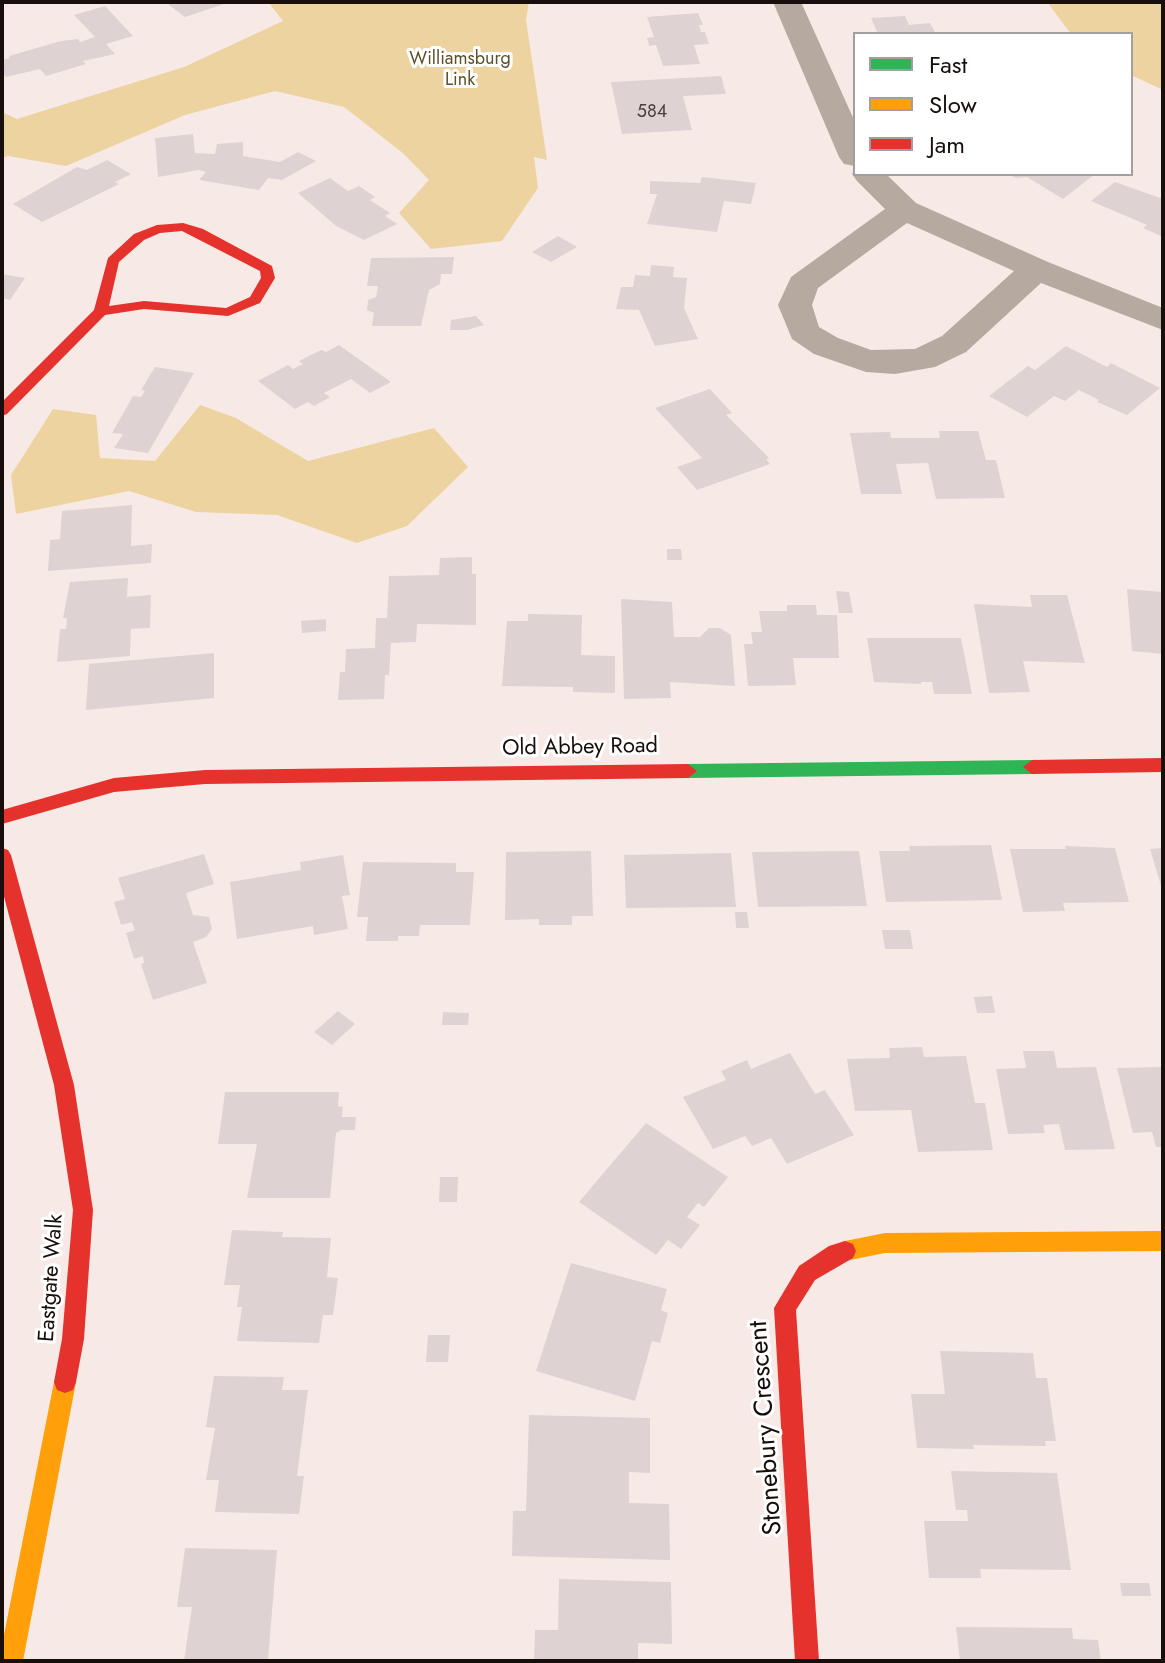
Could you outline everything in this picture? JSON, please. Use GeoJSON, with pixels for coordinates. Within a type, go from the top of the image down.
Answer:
{"type":"FeatureCollection","features":[{"type":"Feature","properties":{"kind":"street"},"geometry":{"type":"LineString","coordinates":[[787,2],[853,152]]}},
{"type":"Feature","properties":{"kind":"street"},"geometry":{"type":"LineString","coordinates":[[870,176],[905,210],[1036,269],[1163,320]]}},
{"type":"Feature","properties":{"kind":"street"},"geometry":{"type":"LineString","coordinates":[[905,210],[803,284],[795,305],[804,332],[826,346],[866,361],[895,363],[923,359],[954,344],[1036,269]]}},
{"type":"Feature","properties":{"kind":"street"},"geometry":{"type":"LineString","coordinates":[[2,411],[101,311],[113,261],[139,237],[157,229],[183,227],[267,269],[268,278],[255,300],[228,312],[144,305],[101,311]]}},
{"type":"Feature","properties":{"kind":"street","name":"Old Abbey Road"},"geometry":{"type":"LineString","coordinates":[[2,817],[114,785],[205,777],[1163,765]]}},
{"type":"Feature","properties":{"kind":"street","name":"Eastgate Walk"},"geometry":{"type":"LineString","coordinates":[[2,855],[64,1085],[83,1210],[73,1339],[11,1661]]}},
{"type":"Feature","properties":{"kind":"street","name":"Stonebury Crescent"},"geometry":{"type":"LineString","coordinates":[[807,1661],[785,1308],[807,1273],[837,1253],[885,1243],[1163,1241]]}},
{"type":"Feature","properties":{"kind":"green space","name":"Williamsburg Link"},"geometry":{"type":"Polygon","coordinates":[[[268,2],[529,2],[526,20],[547,160],[534,157],[538,188],[502,241],[431,249],[399,213],[429,180],[404,154],[344,107],[275,91],[185,115],[66,166],[8,156],[2,158],[2,112],[17,119],[184,67],[283,21],[268,2]]]}},
{"type":"Feature","properties":{"kind":"green space"},"geometry":{"type":"Polygon","coordinates":[[[1047,2],[1163,2],[1163,90],[1133,76],[1133,32],[1070,32],[1047,2]]]}},
{"type":"Feature","properties":{"kind":"green space"},"geometry":{"type":"Polygon","coordinates":[[[200,405],[236,418],[308,461],[434,428],[468,467],[407,526],[357,543],[277,515],[196,512],[129,491],[16,514],[11,475],[53,409],[96,415],[100,458],[155,461],[200,405]]]}},
{"type":"Feature","properties":{"kind":"building"},"geometry":{"type":"Polygon","coordinates":[[[165,2],[230,2],[185,17],[165,2]]]}},
{"type":"Feature","properties":{"kind":"building"},"geometry":{"type":"Polygon","coordinates":[[[105,6],[133,36],[106,44],[115,54],[83,61],[86,64],[46,76],[40,69],[6,77],[2,72],[2,60],[9,56],[61,41],[78,39],[80,42],[95,37],[74,15],[105,6]]]}},
{"type":"Feature","properties":{"kind":"building"},"geometry":{"type":"Polygon","coordinates":[[[698,13],[703,25],[699,25],[701,32],[705,32],[709,44],[694,45],[700,64],[663,66],[656,45],[649,46],[647,38],[654,37],[647,17],[698,13]]]}},
{"type":"Feature","properties":{"kind":"building"},"geometry":{"type":"Polygon","coordinates":[[[905,16],[909,25],[930,23],[935,32],[877,32],[871,18],[905,16]]]}},
{"type":"Feature","properties":{"kind":"building"},"geometry":{"type":"Polygon","coordinates":[[[721,76],[726,94],[683,96],[692,130],[622,134],[611,82],[721,76]]]}},
{"type":"Feature","properties":{"kind":"building"},"geometry":{"type":"Polygon","coordinates":[[[193,134],[195,153],[215,154],[217,144],[243,142],[243,156],[280,162],[298,152],[316,161],[282,180],[268,178],[259,190],[199,180],[206,172],[199,170],[158,177],[155,138],[193,134]]]}},
{"type":"Feature","properties":{"kind":"building"},"geometry":{"type":"Polygon","coordinates":[[[107,160],[131,174],[115,182],[119,184],[42,222],[13,204],[77,167],[87,170],[107,160]]]}},
{"type":"Feature","properties":{"kind":"building"},"geometry":{"type":"Polygon","coordinates":[[[1012,176],[1092,176],[1063,199],[1027,177],[1012,176]]]}},
{"type":"Feature","properties":{"kind":"building"},"geometry":{"type":"Polygon","coordinates":[[[702,177],[756,183],[751,204],[724,201],[717,232],[647,224],[657,194],[650,194],[650,181],[700,183],[702,177]]]}},
{"type":"Feature","properties":{"kind":"building"},"geometry":{"type":"Polygon","coordinates":[[[330,178],[348,191],[359,186],[375,197],[370,200],[390,213],[385,216],[397,224],[364,240],[336,226],[298,193],[330,178]]]}},
{"type":"Feature","properties":{"kind":"building"},"geometry":{"type":"Polygon","coordinates":[[[1115,182],[1163,199],[1163,237],[1143,228],[1147,225],[1091,201],[1115,182]]]}},
{"type":"Feature","properties":{"kind":"building"},"geometry":{"type":"Polygon","coordinates":[[[558,236],[577,247],[551,262],[532,252],[558,236]]]}},
{"type":"Feature","properties":{"kind":"building"},"geometry":{"type":"Polygon","coordinates":[[[454,257],[452,274],[441,274],[440,284],[429,290],[421,326],[372,326],[374,313],[367,310],[368,300],[376,297],[378,286],[367,286],[371,258],[454,257]]]}},
{"type":"Feature","properties":{"kind":"building"},"geometry":{"type":"Polygon","coordinates":[[[651,265],[674,267],[673,277],[687,278],[684,308],[698,339],[655,346],[639,310],[616,309],[621,287],[633,287],[635,275],[650,276],[651,265]]]}},
{"type":"Feature","properties":{"kind":"building"},"geometry":{"type":"Polygon","coordinates":[[[2,274],[25,278],[10,300],[2,298],[2,274]]]}},
{"type":"Feature","properties":{"kind":"building"},"geometry":{"type":"Polygon","coordinates":[[[476,316],[484,325],[467,330],[450,330],[451,320],[476,316]]]}},
{"type":"Feature","properties":{"kind":"building"},"geometry":{"type":"Polygon","coordinates":[[[339,345],[391,382],[370,393],[351,379],[324,393],[330,397],[314,406],[308,402],[295,409],[258,381],[288,365],[293,369],[303,364],[299,361],[339,345]]]}},
{"type":"Feature","properties":{"kind":"building"},"geometry":{"type":"Polygon","coordinates":[[[1066,346],[1107,367],[1111,363],[1160,388],[1127,415],[1079,390],[1065,401],[1054,396],[1027,417],[989,396],[1028,366],[1035,370],[1066,346]]]}},
{"type":"Feature","properties":{"kind":"building"},"geometry":{"type":"Polygon","coordinates":[[[155,367],[194,373],[148,453],[114,448],[123,434],[112,433],[133,396],[141,397],[145,391],[141,390],[155,367]]]}},
{"type":"Feature","properties":{"kind":"building"},"geometry":{"type":"Polygon","coordinates":[[[710,389],[732,413],[726,415],[769,458],[766,459],[770,464],[697,490],[677,467],[702,458],[655,408],[710,389]]]}},
{"type":"Feature","properties":{"kind":"building"},"geometry":{"type":"Polygon","coordinates":[[[939,431],[978,431],[986,460],[996,460],[1005,498],[936,499],[928,463],[896,464],[902,494],[861,494],[850,433],[890,432],[891,438],[940,438],[939,431]]]}},
{"type":"Feature","properties":{"kind":"building"},"geometry":{"type":"Polygon","coordinates":[[[132,505],[131,546],[152,544],[151,563],[48,571],[50,540],[60,539],[62,511],[132,505]]]}},
{"type":"Feature","properties":{"kind":"building"},"geometry":{"type":"Polygon","coordinates":[[[667,549],[681,549],[682,560],[667,560],[667,549]]]}},
{"type":"Feature","properties":{"kind":"building"},"geometry":{"type":"Polygon","coordinates":[[[472,557],[472,574],[476,574],[476,625],[417,624],[416,642],[391,643],[384,699],[338,700],[340,672],[345,672],[346,649],[375,648],[376,618],[387,618],[389,576],[439,575],[440,558],[472,557]]]}},
{"type":"Feature","properties":{"kind":"building"},"geometry":{"type":"Polygon","coordinates":[[[128,578],[127,597],[151,595],[150,628],[131,629],[130,656],[57,662],[60,629],[66,629],[67,618],[63,618],[70,582],[128,578]]]}},
{"type":"Feature","properties":{"kind":"building"},"geometry":{"type":"Polygon","coordinates":[[[1127,589],[1163,592],[1163,654],[1132,651],[1127,589]]]}},
{"type":"Feature","properties":{"kind":"building"},"geometry":{"type":"Polygon","coordinates":[[[836,591],[849,592],[853,613],[839,613],[836,591]]]}},
{"type":"Feature","properties":{"kind":"building"},"geometry":{"type":"Polygon","coordinates":[[[1030,595],[1067,595],[1085,663],[1023,661],[1030,692],[989,693],[974,604],[1032,607],[1030,595]]]}},
{"type":"Feature","properties":{"kind":"building"},"geometry":{"type":"Polygon","coordinates":[[[621,599],[672,602],[674,637],[700,637],[709,628],[720,628],[731,635],[735,686],[670,682],[671,698],[624,699],[621,599]]]}},
{"type":"Feature","properties":{"kind":"building"},"geometry":{"type":"Polygon","coordinates":[[[787,605],[816,605],[817,615],[837,615],[839,658],[793,658],[796,685],[748,686],[744,644],[753,644],[751,632],[762,632],[759,611],[787,611],[787,605]]]}},
{"type":"Feature","properties":{"kind":"building"},"geometry":{"type":"Polygon","coordinates":[[[528,614],[582,615],[581,655],[615,656],[615,693],[573,692],[573,687],[502,686],[507,621],[528,621],[528,614]]]}},
{"type":"Feature","properties":{"kind":"building"},"geometry":{"type":"Polygon","coordinates":[[[326,619],[326,631],[302,633],[301,621],[326,619]]]}},
{"type":"Feature","properties":{"kind":"building"},"geometry":{"type":"Polygon","coordinates":[[[867,638],[961,638],[972,694],[934,694],[932,682],[874,682],[867,638]]]}},
{"type":"Feature","properties":{"kind":"building"},"geometry":{"type":"Polygon","coordinates":[[[214,653],[214,698],[86,710],[89,664],[214,653]]]}},
{"type":"Feature","properties":{"kind":"building"},"geometry":{"type":"Polygon","coordinates":[[[991,845],[1002,900],[886,902],[879,851],[910,851],[909,846],[991,845]]]}},
{"type":"Feature","properties":{"kind":"building"},"geometry":{"type":"Polygon","coordinates":[[[1065,846],[1115,848],[1129,902],[1063,903],[1065,911],[1023,912],[1010,849],[1066,849],[1065,846]]]}},
{"type":"Feature","properties":{"kind":"building"},"geometry":{"type":"Polygon","coordinates":[[[1163,848],[1163,889],[1162,889],[1150,849],[1163,848]]]}},
{"type":"Feature","properties":{"kind":"building"},"geometry":{"type":"Polygon","coordinates":[[[591,851],[593,916],[572,916],[572,925],[539,925],[539,919],[505,920],[506,852],[591,851]]]}},
{"type":"Feature","properties":{"kind":"building"},"geometry":{"type":"Polygon","coordinates":[[[859,851],[867,906],[758,907],[752,852],[859,851]]]}},
{"type":"Feature","properties":{"kind":"building"},"geometry":{"type":"Polygon","coordinates":[[[731,853],[736,907],[626,908],[624,855],[731,853]]]}},
{"type":"Feature","properties":{"kind":"building"},"geometry":{"type":"Polygon","coordinates":[[[204,854],[214,884],[186,893],[193,915],[209,917],[212,929],[206,937],[193,942],[207,983],[153,1000],[141,964],[144,963],[143,956],[134,959],[126,933],[135,930],[132,922],[121,925],[114,902],[125,899],[118,878],[204,854]]]}},
{"type":"Feature","properties":{"kind":"building"},"geometry":{"type":"Polygon","coordinates":[[[343,855],[350,895],[342,896],[348,929],[314,935],[313,926],[237,939],[230,882],[301,870],[300,862],[343,855]]]}},
{"type":"Feature","properties":{"kind":"building"},"geometry":{"type":"Polygon","coordinates":[[[363,862],[456,863],[456,872],[474,872],[470,925],[420,925],[419,936],[398,936],[398,941],[366,941],[368,917],[357,917],[363,862]]]}},
{"type":"Feature","properties":{"kind":"building"},"geometry":{"type":"Polygon","coordinates":[[[735,912],[747,912],[749,928],[736,928],[735,912]]]}},
{"type":"Feature","properties":{"kind":"building"},"geometry":{"type":"Polygon","coordinates":[[[882,930],[910,930],[913,949],[885,949],[882,930]]]}},
{"type":"Feature","properties":{"kind":"building"},"geometry":{"type":"Polygon","coordinates":[[[992,996],[995,1013],[977,1013],[974,997],[992,996]]]}},
{"type":"Feature","properties":{"kind":"building"},"geometry":{"type":"Polygon","coordinates":[[[338,1011],[355,1024],[332,1045],[314,1032],[338,1011]]]}},
{"type":"Feature","properties":{"kind":"building"},"geometry":{"type":"Polygon","coordinates":[[[443,1012],[469,1013],[468,1025],[442,1025],[443,1012]]]}},
{"type":"Feature","properties":{"kind":"building"},"geometry":{"type":"Polygon","coordinates":[[[922,1047],[924,1057],[966,1056],[975,1103],[985,1103],[993,1150],[918,1152],[911,1110],[855,1111],[847,1059],[890,1058],[889,1048],[922,1047]]]}},
{"type":"Feature","properties":{"kind":"building"},"geometry":{"type":"Polygon","coordinates":[[[1023,1051],[1054,1051],[1057,1068],[1096,1067],[1115,1149],[1065,1150],[1059,1124],[1043,1125],[1045,1133],[1008,1134],[996,1069],[1026,1068],[1023,1051]]]}},
{"type":"Feature","properties":{"kind":"building"},"geometry":{"type":"Polygon","coordinates":[[[790,1053],[815,1094],[825,1090],[854,1135],[787,1164],[771,1138],[752,1146],[745,1136],[713,1149],[683,1097],[726,1080],[721,1071],[747,1060],[751,1069],[790,1053]]]}},
{"type":"Feature","properties":{"kind":"building"},"geometry":{"type":"Polygon","coordinates":[[[1163,1067],[1163,1147],[1156,1147],[1152,1132],[1133,1133],[1117,1068],[1163,1067]]]}},
{"type":"Feature","properties":{"kind":"building"},"geometry":{"type":"Polygon","coordinates":[[[225,1092],[339,1092],[338,1106],[343,1107],[342,1117],[356,1117],[355,1130],[336,1133],[330,1198],[247,1198],[257,1144],[218,1144],[225,1092]]]}},
{"type":"Feature","properties":{"kind":"building"},"geometry":{"type":"Polygon","coordinates":[[[646,1123],[728,1177],[704,1207],[698,1203],[687,1217],[700,1225],[681,1249],[668,1240],[656,1255],[579,1202],[646,1123]]]}},
{"type":"Feature","properties":{"kind":"building"},"geometry":{"type":"Polygon","coordinates":[[[440,1177],[458,1177],[457,1202],[439,1202],[440,1177]]]}},
{"type":"Feature","properties":{"kind":"building"},"geometry":{"type":"Polygon","coordinates":[[[232,1230],[283,1232],[282,1237],[331,1238],[327,1277],[338,1278],[333,1315],[323,1315],[319,1343],[237,1341],[242,1307],[237,1307],[240,1285],[224,1285],[232,1230]]]}},
{"type":"Feature","properties":{"kind":"building"},"geometry":{"type":"Polygon","coordinates":[[[571,1263],[667,1289],[661,1310],[668,1313],[660,1343],[652,1341],[635,1401],[536,1371],[571,1263]]]}},
{"type":"Feature","properties":{"kind":"building"},"geometry":{"type":"Polygon","coordinates":[[[428,1335],[450,1335],[448,1362],[426,1362],[428,1335]]]}},
{"type":"Feature","properties":{"kind":"building"},"geometry":{"type":"Polygon","coordinates":[[[940,1351],[1033,1353],[1036,1378],[1047,1378],[1056,1441],[1045,1441],[1046,1446],[917,1448],[911,1394],[945,1394],[940,1351]]]}},
{"type":"Feature","properties":{"kind":"building"},"geometry":{"type":"Polygon","coordinates":[[[214,1376],[284,1377],[282,1390],[308,1390],[297,1476],[304,1476],[299,1514],[215,1512],[219,1480],[206,1480],[215,1428],[206,1427],[214,1376]]]}},
{"type":"Feature","properties":{"kind":"building"},"geometry":{"type":"Polygon","coordinates":[[[529,1415],[650,1418],[650,1473],[629,1472],[629,1503],[669,1504],[670,1560],[512,1556],[513,1511],[526,1511],[529,1415]]]}},
{"type":"Feature","properties":{"kind":"building"},"geometry":{"type":"Polygon","coordinates":[[[951,1471],[1057,1473],[1071,1570],[980,1569],[981,1578],[929,1578],[924,1521],[968,1521],[967,1510],[956,1510],[951,1471]]]}},
{"type":"Feature","properties":{"kind":"building"},"geometry":{"type":"Polygon","coordinates":[[[185,1548],[277,1550],[268,1661],[184,1661],[192,1607],[177,1607],[185,1548]]]}},
{"type":"Feature","properties":{"kind":"building"},"geometry":{"type":"Polygon","coordinates":[[[559,1579],[671,1582],[672,1644],[638,1643],[638,1661],[534,1661],[535,1630],[558,1630],[559,1579]]]}},
{"type":"Feature","properties":{"kind":"building"},"geometry":{"type":"Polygon","coordinates":[[[1120,1583],[1149,1583],[1151,1596],[1122,1596],[1120,1583]]]}},
{"type":"Feature","properties":{"kind":"building"},"geometry":{"type":"Polygon","coordinates":[[[956,1627],[1072,1628],[1073,1639],[1098,1640],[1101,1661],[960,1661],[956,1627]]]}},
{"type":"Feature","properties":{"kind":"traffic: fast"},"geometry":{"type":"LineString","coordinates":[[688,771],[1032,767]]}},
{"type":"Feature","properties":{"kind":"traffic: slow"},"geometry":{"type":"LineString","coordinates":[[845,1251],[885,1243],[1163,1241]]}},
{"type":"Feature","properties":{"kind":"traffic: slow"},"geometry":{"type":"LineString","coordinates":[[11,1661],[65,1382]]}},
{"type":"Feature","properties":{"kind":"traffic: jam"},"geometry":{"type":"LineString","coordinates":[[2,411],[101,311],[144,305],[228,312],[255,300],[268,278],[267,269],[198,232],[183,227],[157,229],[139,237],[113,261],[101,311]]}},
{"type":"Feature","properties":{"kind":"traffic: jam"},"geometry":{"type":"LineString","coordinates":[[1032,767],[1163,765]]}},
{"type":"Feature","properties":{"kind":"traffic: jam"},"geometry":{"type":"LineString","coordinates":[[2,817],[114,785],[205,777],[688,771]]}},
{"type":"Feature","properties":{"kind":"traffic: jam"},"geometry":{"type":"LineString","coordinates":[[2,855],[64,1085],[83,1210],[73,1339],[65,1382]]}},
{"type":"Feature","properties":{"kind":"traffic: jam"},"geometry":{"type":"LineString","coordinates":[[807,1661],[785,1308],[807,1273],[845,1251]]}}]}
